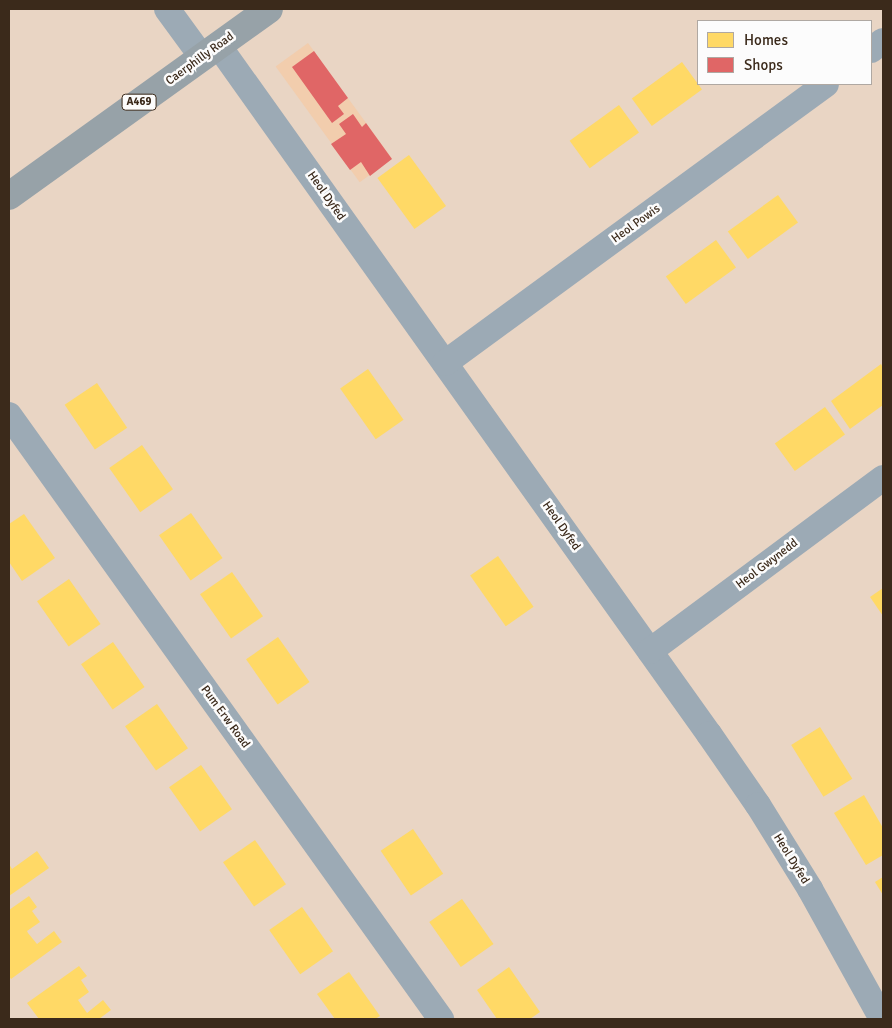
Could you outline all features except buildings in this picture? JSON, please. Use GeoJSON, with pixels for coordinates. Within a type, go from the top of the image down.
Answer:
{"type":"FeatureCollection","features":[{"type":"Feature","properties":{"kind":"main road","name":"Caerphilly Road"},"geometry":{"type":"LineString","coordinates":[[9,196],[269,9]]}},
{"type":"Feature","properties":{"kind":"street","name":"Heol Dyfed"},"geometry":{"type":"LineString","coordinates":[[167,9],[210,51],[445,363],[650,651],[758,805],[837,935],[882,1019]]}},
{"type":"Feature","properties":{"kind":"street"},"geometry":{"type":"LineString","coordinates":[[872,49],[883,41]]}},
{"type":"Feature","properties":{"kind":"street","name":"Heol Powis"},"geometry":{"type":"LineString","coordinates":[[445,363],[825,85]]}},
{"type":"Feature","properties":{"kind":"street","name":"Pum Erw Road"},"geometry":{"type":"LineString","coordinates":[[9,415],[441,1019]]}},
{"type":"Feature","properties":{"kind":"street","name":"Heol Gwynedd"},"geometry":{"type":"LineString","coordinates":[[650,651],[883,478]]}},
{"type":"Feature","properties":{"kind":"shaded area"},"geometry":{"type":"Polygon","coordinates":[[[308,43],[392,159],[360,182],[276,67],[308,43]]]}}]}
